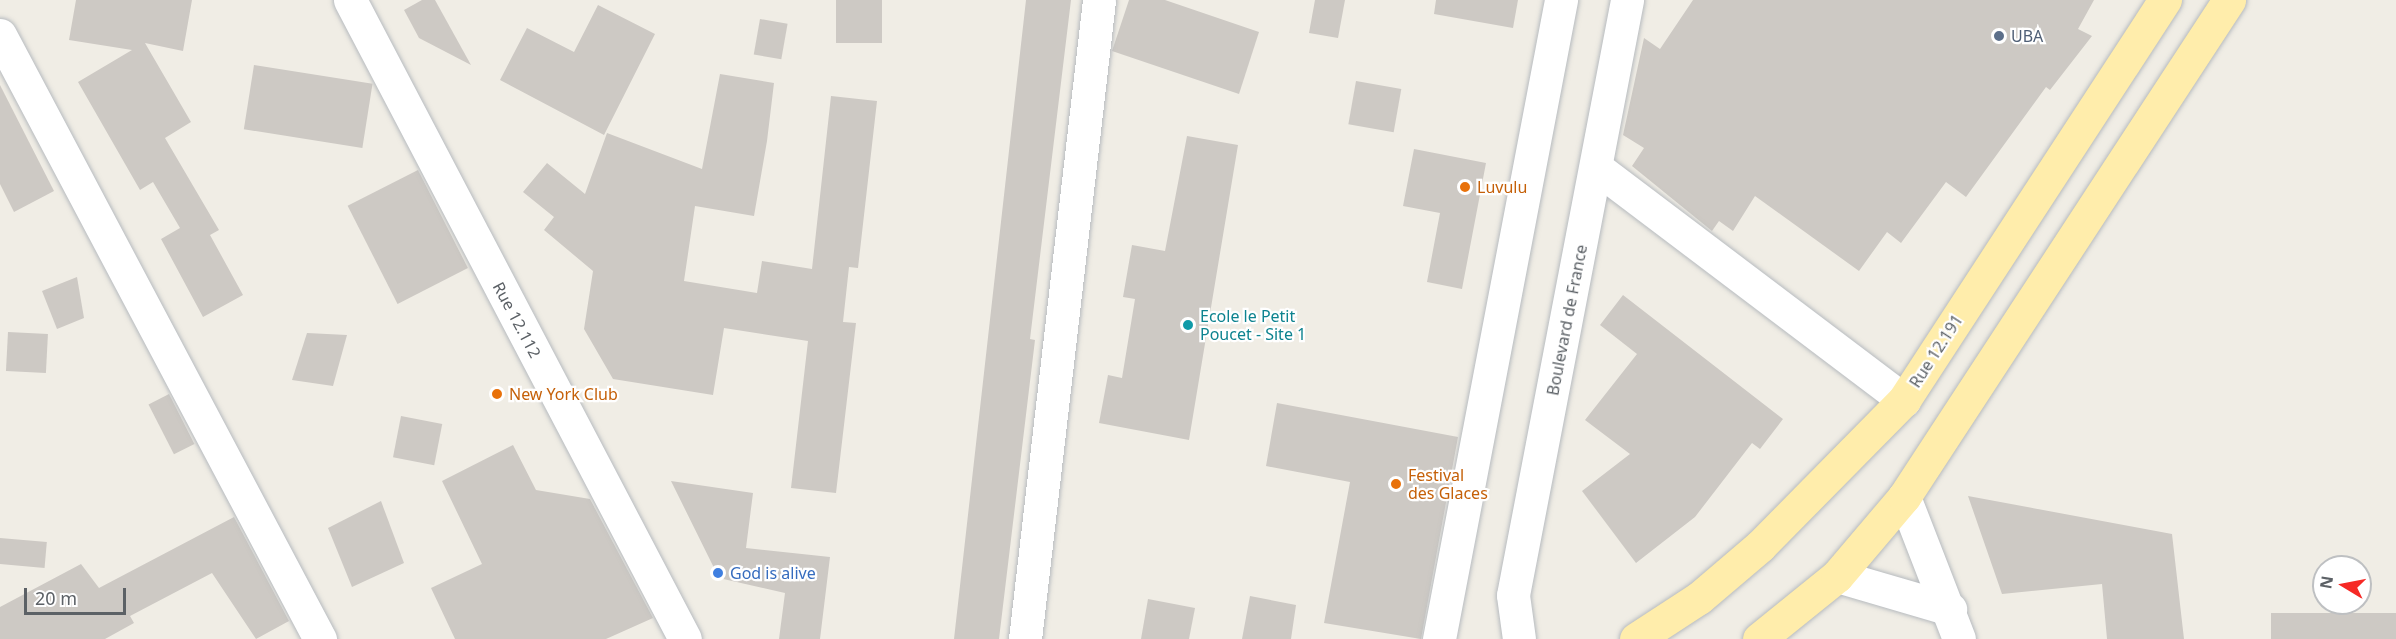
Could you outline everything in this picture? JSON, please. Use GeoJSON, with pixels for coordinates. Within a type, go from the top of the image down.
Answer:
{"type":"FeatureCollection","features":[{"type":"Feature","properties":{"kind":"main road","name":"Rue 12.191"},"geometry":{"type":"LineString","coordinates":[[1636,639],[1699,598],[1760,546],[1904,400],[2165,0]]}},
{"type":"Feature","properties":{"kind":"main road"},"geometry":{"type":"LineString","coordinates":[[1759,639],[1838,576],[1904,496],[2229,0]]}},
{"type":"Feature","properties":{"kind":"street","name":"Rue 12.112"},"geometry":{"type":"LineString","coordinates":[[350,0],[684,639]]}},
{"type":"Feature","properties":{"kind":"street"},"geometry":{"type":"LineString","coordinates":[[1024,639],[1099,0]]}},
{"type":"Feature","properties":{"kind":"street"},"geometry":{"type":"LineString","coordinates":[[1439,639],[1561,0]]}},
{"type":"Feature","properties":{"kind":"street","name":"Boulevard de France"},"geometry":{"type":"LineString","coordinates":[[1519,639],[1513,595],[1597,168],[1627,0]]}},
{"type":"Feature","properties":{"kind":"street"},"geometry":{"type":"LineString","coordinates":[[0,34],[320,639]]}},
{"type":"Feature","properties":{"kind":"street"},"geometry":{"type":"LineString","coordinates":[[1597,168],[1904,400]]}},
{"type":"Feature","properties":{"kind":"street"},"geometry":{"type":"LineString","coordinates":[[1904,496],[1954,624]]}},
{"type":"Feature","properties":{"kind":"street"},"geometry":{"type":"LineString","coordinates":[[1838,576],[1954,624]]}},
{"type":"Feature","properties":{"kind":"building"},"geometry":{"type":"Polygon","coordinates":[[[76,0],[192,0],[183,51],[145,43],[191,122],[165,138],[219,230],[210,235],[243,295],[203,317],[161,239],[180,228],[153,182],[140,190],[78,82],[132,50],[69,40],[76,0]]]}},
{"type":"Feature","properties":{"kind":"building"},"geometry":{"type":"Polygon","coordinates":[[[422,0],[435,0],[471,65],[419,38],[404,10],[422,0]]]}},
{"type":"Feature","properties":{"kind":"building"},"geometry":{"type":"Polygon","coordinates":[[[836,0],[882,0],[882,43],[836,43],[836,0]]]}},
{"type":"Feature","properties":{"kind":"building"},"geometry":{"type":"Polygon","coordinates":[[[1026,0],[1071,0],[1030,339],[1035,340],[999,639],[954,639],[1026,0]]]}},
{"type":"Feature","properties":{"kind":"building"},"geometry":{"type":"Polygon","coordinates":[[[1129,0],[1165,0],[1259,32],[1239,94],[1112,51],[1129,0]]]}},
{"type":"Feature","properties":{"kind":"building"},"geometry":{"type":"Polygon","coordinates":[[[1315,0],[1345,0],[1338,38],[1309,33],[1315,0]]]}},
{"type":"Feature","properties":{"kind":"building"},"geometry":{"type":"Polygon","coordinates":[[[1436,0],[1518,0],[1513,28],[1434,14],[1436,0]]]}},
{"type":"Feature","properties":{"kind":"building"},"geometry":{"type":"Polygon","coordinates":[[[1693,0],[2094,0],[2078,29],[2092,36],[2050,90],[2046,87],[1966,197],[1946,182],[1901,243],[1887,232],[1859,271],[1755,196],[1733,231],[1719,221],[1712,231],[1632,166],[1644,148],[1623,135],[1644,38],[1660,49],[1693,0]]]}},
{"type":"Feature","properties":{"kind":"building"},"geometry":{"type":"Polygon","coordinates":[[[598,5],[655,34],[604,135],[500,80],[527,28],[574,52],[598,5]]]}},
{"type":"Feature","properties":{"kind":"building"},"geometry":{"type":"Polygon","coordinates":[[[760,19],[788,24],[781,59],[754,54],[760,19]]]}},
{"type":"Feature","properties":{"kind":"building"},"geometry":{"type":"Polygon","coordinates":[[[254,65],[373,84],[362,148],[244,129],[254,65]]]}},
{"type":"Feature","properties":{"kind":"building"},"geometry":{"type":"Polygon","coordinates":[[[720,74],[774,83],[754,216],[695,206],[684,281],[757,293],[762,261],[812,269],[831,96],[877,101],[858,268],[849,267],[843,322],[856,323],[836,493],[791,488],[808,341],[724,328],[713,395],[613,379],[584,329],[593,271],[544,230],[554,217],[523,192],[547,163],[585,194],[607,133],[702,169],[720,74]]]}},
{"type":"Feature","properties":{"kind":"building"},"geometry":{"type":"Polygon","coordinates":[[[1356,81],[1401,89],[1394,132],[1348,124],[1356,81]]]}},
{"type":"Feature","properties":{"kind":"building"},"geometry":{"type":"Polygon","coordinates":[[[0,85],[54,191],[14,212],[0,184],[0,85]]]}},
{"type":"Feature","properties":{"kind":"building","name":"Ecole le Petit Poucet - Site 1"},"geometry":{"type":"Polygon","coordinates":[[[1187,136],[1238,145],[1189,440],[1099,423],[1108,375],[1122,378],[1135,299],[1123,297],[1132,245],[1165,251],[1187,136]]]}},
{"type":"Feature","properties":{"kind":"building"},"geometry":{"type":"Polygon","coordinates":[[[1414,149],[1486,163],[1462,289],[1427,282],[1440,213],[1403,206],[1414,149]]]}},
{"type":"Feature","properties":{"kind":"building"},"geometry":{"type":"Polygon","coordinates":[[[418,170],[468,268],[398,304],[348,206],[418,170]]]}},
{"type":"Feature","properties":{"kind":"building"},"geometry":{"type":"Polygon","coordinates":[[[77,277],[84,318],[57,329],[42,291],[77,277]]]}},
{"type":"Feature","properties":{"kind":"building"},"geometry":{"type":"Polygon","coordinates":[[[1623,295],[1783,419],[1760,449],[1752,443],[1695,517],[1636,563],[1582,491],[1630,454],[1585,420],[1637,354],[1600,325],[1623,295]]]}},
{"type":"Feature","properties":{"kind":"building"},"geometry":{"type":"Polygon","coordinates":[[[8,332],[48,334],[46,373],[6,371],[8,332]]]}},
{"type":"Feature","properties":{"kind":"building"},"geometry":{"type":"Polygon","coordinates":[[[307,333],[347,335],[333,386],[292,380],[307,333]]]}},
{"type":"Feature","properties":{"kind":"building"},"geometry":{"type":"Polygon","coordinates":[[[169,394],[194,444],[174,454],[149,404],[169,394]]]}},
{"type":"Feature","properties":{"kind":"building"},"geometry":{"type":"Polygon","coordinates":[[[1277,403],[1458,437],[1421,639],[1324,623],[1350,482],[1266,466],[1277,403]]]}},
{"type":"Feature","properties":{"kind":"building"},"geometry":{"type":"Polygon","coordinates":[[[401,416],[442,424],[434,465],[393,457],[401,416]]]}},
{"type":"Feature","properties":{"kind":"building"},"geometry":{"type":"Polygon","coordinates":[[[513,445],[536,490],[590,499],[653,618],[606,639],[455,639],[431,588],[482,564],[442,481],[513,445]]]}},
{"type":"Feature","properties":{"kind":"building"},"geometry":{"type":"Polygon","coordinates":[[[671,481],[753,493],[746,548],[830,557],[820,639],[779,639],[785,593],[719,578],[671,481]]]}},
{"type":"Feature","properties":{"kind":"building"},"geometry":{"type":"Polygon","coordinates":[[[1968,496],[2172,534],[2184,639],[2107,639],[2102,584],[2002,594],[1968,496]]]}},
{"type":"Feature","properties":{"kind":"building"},"geometry":{"type":"Polygon","coordinates":[[[381,501],[404,563],[352,587],[328,528],[381,501]]]}},
{"type":"Feature","properties":{"kind":"building"},"geometry":{"type":"Polygon","coordinates":[[[234,517],[289,621],[256,639],[212,573],[130,616],[134,623],[105,639],[0,639],[0,607],[81,564],[99,588],[234,517]]]}},
{"type":"Feature","properties":{"kind":"building"},"geometry":{"type":"Polygon","coordinates":[[[0,538],[47,542],[45,568],[0,564],[0,538]]]}},
{"type":"Feature","properties":{"kind":"building"},"geometry":{"type":"Polygon","coordinates":[[[1250,596],[1296,605],[1291,639],[1242,639],[1250,596]]]}},
{"type":"Feature","properties":{"kind":"building"},"geometry":{"type":"Polygon","coordinates":[[[1148,599],[1195,608],[1189,639],[1141,639],[1148,599]]]}},
{"type":"Feature","properties":{"kind":"building"},"geometry":{"type":"Polygon","coordinates":[[[2271,613],[2372,615],[2372,613],[2396,613],[2396,639],[2271,639],[2271,613]]]}},
{"type":"Feature","properties":{"kind":"place","name":"UBA"},"geometry":{"type":"Point","coordinates":[1999,36]}},
{"type":"Feature","properties":{"kind":"place","name":"Luvulu"},"geometry":{"type":"Point","coordinates":[1465,187]}},
{"type":"Feature","properties":{"kind":"place","name":"Ecole le Petit Poucet - Site 1"},"geometry":{"type":"Point","coordinates":[1188,325]}},
{"type":"Feature","properties":{"kind":"place","name":"New York Club"},"geometry":{"type":"Point","coordinates":[497,394]}},
{"type":"Feature","properties":{"kind":"place","name":"Festival des Glaces"},"geometry":{"type":"Point","coordinates":[1396,484]}},
{"type":"Feature","properties":{"kind":"place","name":"God is alive"},"geometry":{"type":"Point","coordinates":[718,573]}}]}
